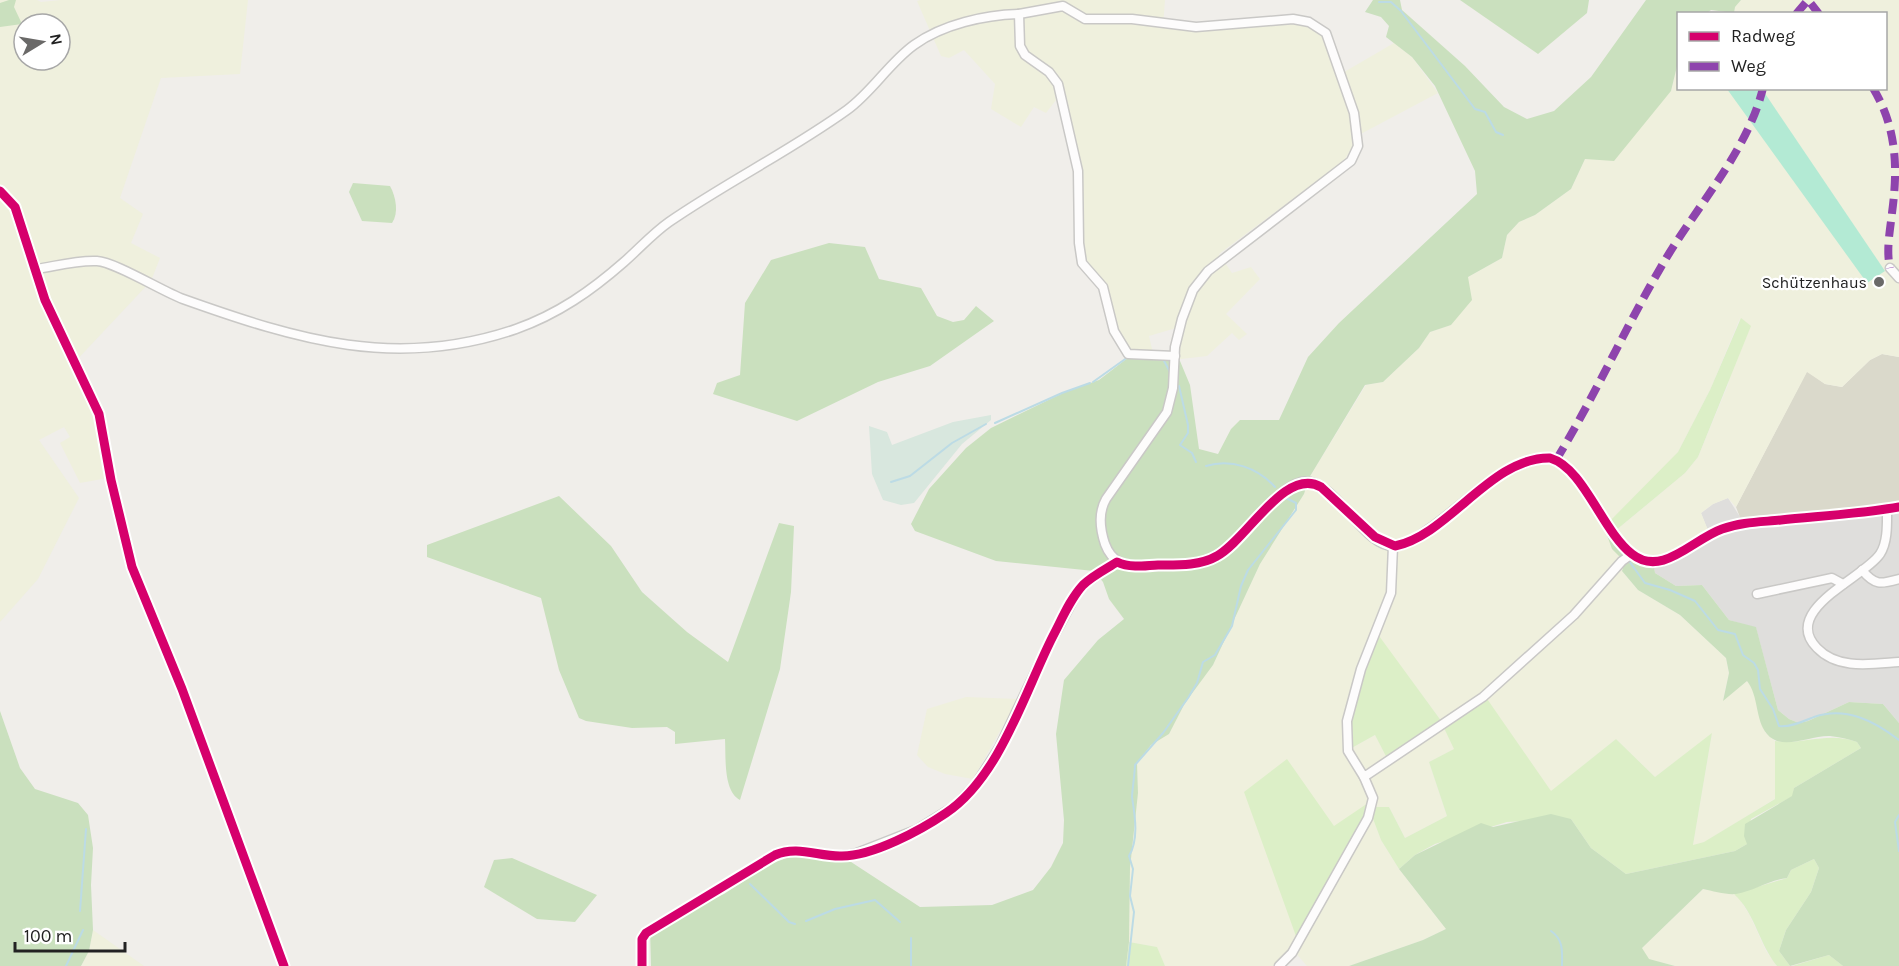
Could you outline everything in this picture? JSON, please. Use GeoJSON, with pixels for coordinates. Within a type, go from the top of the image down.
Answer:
{"type":"FeatureCollection","features":[{"type":"Feature","properties":{"kind":"street"},"geometry":{"type":"LineString","coordinates":[[37,269],[98,261],[177,297],[218,311],[302,336],[357,347],[416,350],[469,343],[519,328],[568,307],[668,223],[850,108],[914,45],[952,27],[985,17],[1063,6],[1085,19],[1132,19],[1211,28],[1293,19],[1309,22],[1326,33],[1354,113],[1359,138],[1355,153],[1342,168],[1200,279],[1186,305],[1175,356],[1173,388],[1167,412],[1106,499],[1102,509],[1101,524],[1105,542],[1117,562]]}},
{"type":"Feature","properties":{"kind":"street"},"geometry":{"type":"LineString","coordinates":[[1019,14],[1020,46],[1025,55],[1049,72],[1058,84],[1078,171],[1079,243],[1083,263],[1103,287],[1114,331],[1128,354],[1175,356]]}},
{"type":"Feature","properties":{"kind":"street"},"geometry":{"type":"LineString","coordinates":[[2,191],[15,207],[37,269],[45,300],[99,414],[111,480],[132,567],[182,689],[284,966]]}},
{"type":"Feature","properties":{"kind":"street"},"geometry":{"type":"LineString","coordinates":[[1890,268],[1899,278]]}},
{"type":"Feature","properties":{"kind":"street"},"geometry":{"type":"LineString","coordinates":[[642,966],[642,939],[646,933],[777,854],[800,850],[838,856],[854,855],[918,829],[955,806],[976,784],[996,755],[1038,666],[1077,593],[1086,583],[1117,562],[1148,566],[1209,560],[1229,548],[1284,491],[1306,482],[1321,487],[1375,537],[1393,546],[1418,537],[1508,472],[1530,461],[1550,458],[1569,471],[1611,533],[1632,554],[1647,562],[1667,560],[1714,532],[1733,526],[1899,507]]}},
{"type":"Feature","properties":{"kind":"street"},"geometry":{"type":"LineString","coordinates":[[1887,509],[1887,529],[1881,552],[1862,570],[1820,602],[1814,611],[1808,631],[1814,645],[1827,658],[1837,662],[1899,662]]}},
{"type":"Feature","properties":{"kind":"street"},"geometry":{"type":"LineString","coordinates":[[1279,966],[1293,953],[1368,818],[1373,798],[1364,777],[1348,751],[1347,721],[1361,669],[1391,593],[1393,546]]}},
{"type":"Feature","properties":{"kind":"street"},"geometry":{"type":"LineString","coordinates":[[1364,777],[1483,697],[1550,638],[1622,561],[1632,554]]}},
{"type":"Feature","properties":{"kind":"street"},"geometry":{"type":"LineString","coordinates":[[1862,570],[1873,583],[1879,584],[1899,579]]}},
{"type":"Feature","properties":{"kind":"street"},"geometry":{"type":"LineString","coordinates":[[1757,594],[1832,578],[1843,584]]}},
{"type":"Feature","properties":{"kind":"shaded area"},"geometry":{"type":"Polygon","coordinates":[[[1882,354],[1899,357],[1899,502],[1741,520],[1736,507],[1807,371],[1825,384],[1842,387],[1870,360],[1882,354]]]}},
{"type":"Feature","properties":{"kind":"shaded area"},"geometry":{"type":"Polygon","coordinates":[[[991,415],[991,420],[962,444],[914,503],[901,505],[883,500],[872,474],[869,426],[887,432],[892,445],[953,422],[991,415]]]}},
{"type":"Feature","properties":{"kind":"shaded area"},"geometry":{"type":"Polygon","coordinates":[[[1728,498],[1742,520],[1899,502],[1899,723],[1883,704],[1849,702],[1808,721],[1799,723],[1789,719],[1778,710],[1756,628],[1729,620],[1702,585],[1676,586],[1655,573],[1654,566],[1708,531],[1701,513],[1713,504],[1728,498]]]}},
{"type":"Feature","properties":{"kind":"green space"},"geometry":{"type":"Polygon","coordinates":[[[0,0],[37,0],[41,2],[61,0],[248,0],[240,74],[161,78],[120,198],[143,214],[131,243],[160,258],[151,281],[72,365],[98,417],[108,478],[80,483],[60,443],[70,437],[64,427],[39,440],[79,498],[38,579],[0,622],[0,0]]]}},
{"type":"Feature","properties":{"kind":"green space"},"geometry":{"type":"Polygon","coordinates":[[[16,0],[14,7],[16,12],[12,12],[12,25],[0,27],[0,3],[16,0]]]}},
{"type":"Feature","properties":{"kind":"green space"},"geometry":{"type":"Polygon","coordinates":[[[1165,0],[1163,26],[1290,21],[1308,25],[1319,31],[1327,41],[1339,75],[1394,43],[1412,57],[1438,93],[1355,137],[1354,144],[1344,161],[1219,254],[1232,273],[1251,267],[1260,279],[1226,314],[1247,334],[1239,340],[1232,333],[1207,356],[1172,360],[1176,328],[1149,336],[1153,353],[1134,353],[1123,344],[1114,325],[1110,304],[1084,260],[1078,154],[1060,79],[1053,83],[1056,100],[1046,113],[1034,107],[1021,127],[991,109],[995,84],[964,50],[949,58],[941,56],[917,1],[1165,0]]]}},
{"type":"Feature","properties":{"kind":"green space"},"geometry":{"type":"Polygon","coordinates":[[[1373,0],[1400,0],[1402,10],[1465,66],[1504,107],[1527,119],[1554,111],[1591,77],[1646,0],[1741,0],[1734,12],[1711,10],[1708,12],[1677,12],[1677,66],[1671,91],[1614,161],[1585,159],[1571,189],[1535,215],[1519,222],[1507,235],[1502,258],[1468,277],[1472,300],[1451,325],[1430,332],[1419,348],[1383,382],[1365,385],[1309,478],[1304,494],[1260,564],[1213,665],[1185,703],[1169,734],[1151,745],[1137,763],[1138,793],[1130,868],[1129,942],[1126,966],[651,966],[650,928],[724,894],[768,865],[797,854],[817,852],[848,860],[920,907],[992,905],[1033,890],[1051,867],[1063,843],[1064,820],[1056,734],[1064,680],[1098,640],[1124,619],[1109,599],[1103,582],[1094,571],[996,561],[915,531],[911,524],[929,489],[966,448],[991,428],[1065,392],[1099,380],[1129,357],[1180,361],[1190,385],[1199,449],[1218,454],[1231,429],[1240,420],[1279,420],[1308,357],[1339,323],[1477,194],[1475,171],[1435,86],[1412,57],[1386,37],[1389,26],[1381,17],[1365,12],[1373,0]]]}},
{"type":"Feature","properties":{"kind":"green space"},"geometry":{"type":"Polygon","coordinates":[[[1460,0],[1589,0],[1587,13],[1538,54],[1460,0]]]}},
{"type":"Feature","properties":{"kind":"green space"},"geometry":{"type":"Polygon","coordinates":[[[1741,0],[1899,0],[1899,357],[1882,354],[1870,360],[1842,387],[1825,384],[1807,372],[1736,507],[1728,498],[1713,504],[1701,513],[1708,530],[1665,558],[1625,562],[1622,571],[1638,590],[1680,615],[1726,658],[1729,673],[1723,700],[1747,681],[1753,689],[1765,732],[1775,741],[1776,798],[1705,842],[1693,845],[1712,734],[1655,777],[1616,739],[1551,792],[1483,694],[1442,722],[1374,630],[1348,750],[1375,735],[1390,763],[1444,728],[1455,749],[1429,762],[1447,816],[1405,838],[1389,807],[1334,827],[1315,801],[1297,938],[1372,815],[1381,840],[1399,869],[1446,929],[1423,940],[1349,966],[1307,966],[1292,949],[1273,966],[1165,966],[1156,947],[1129,942],[1130,868],[1138,793],[1137,763],[1151,745],[1169,734],[1185,703],[1213,665],[1260,564],[1304,494],[1309,478],[1366,385],[1383,382],[1419,348],[1430,332],[1451,325],[1468,277],[1502,258],[1507,235],[1519,222],[1535,215],[1571,189],[1585,159],[1671,91],[1677,66],[1677,90],[1887,90],[1887,12],[1734,12],[1741,0]],[[1740,318],[1710,390],[1678,452],[1615,531],[1685,473],[1698,457],[1728,385],[1740,318]]]}},
{"type":"Feature","properties":{"kind":"green space"},"geometry":{"type":"Polygon","coordinates":[[[1728,90],[1763,90],[1885,271],[1867,283],[1728,90]]]}},
{"type":"Feature","properties":{"kind":"green space"},"geometry":{"type":"Polygon","coordinates":[[[353,183],[390,186],[396,205],[392,223],[362,221],[349,192],[353,183]]]}},
{"type":"Feature","properties":{"kind":"green space"},"geometry":{"type":"Polygon","coordinates":[[[829,243],[865,247],[879,279],[921,288],[937,316],[953,322],[964,320],[976,306],[994,321],[930,366],[878,382],[797,421],[713,394],[717,383],[740,375],[745,303],[771,260],[829,243]]]}},
{"type":"Feature","properties":{"kind":"green space"},"geometry":{"type":"Polygon","coordinates":[[[1741,318],[1751,326],[1698,457],[1685,473],[1615,531],[1608,523],[1678,452],[1710,390],[1741,318]]]}},
{"type":"Feature","properties":{"kind":"green space"},"geometry":{"type":"Polygon","coordinates":[[[559,496],[611,546],[642,592],[687,632],[728,662],[779,523],[794,526],[791,592],[780,669],[740,800],[735,796],[728,781],[725,739],[675,744],[675,732],[667,727],[632,728],[579,718],[559,670],[541,598],[427,557],[427,545],[559,496]]]}},
{"type":"Feature","properties":{"kind":"green space"},"geometry":{"type":"Polygon","coordinates":[[[1610,533],[1654,566],[1655,573],[1676,586],[1702,585],[1729,620],[1756,627],[1778,710],[1789,719],[1799,723],[1808,721],[1849,702],[1883,704],[1899,723],[1899,966],[1843,966],[1829,955],[1790,966],[1779,951],[1786,930],[1811,892],[1819,868],[1814,859],[1791,870],[1787,878],[1743,893],[1728,894],[1703,889],[1642,948],[1649,959],[1675,966],[1349,966],[1423,940],[1446,929],[1399,869],[1415,855],[1481,823],[1493,827],[1551,814],[1571,819],[1591,848],[1626,874],[1735,851],[1747,844],[1744,836],[1745,824],[1792,796],[1794,788],[1861,748],[1857,742],[1830,736],[1788,742],[1773,739],[1763,728],[1754,694],[1747,681],[1723,701],[1729,673],[1726,658],[1680,615],[1638,590],[1622,571],[1625,562],[1612,549],[1608,538],[1610,533]]]}},
{"type":"Feature","properties":{"kind":"green space"},"geometry":{"type":"Polygon","coordinates":[[[1374,629],[1442,722],[1483,693],[1551,791],[1616,739],[1655,777],[1712,733],[1693,845],[1704,842],[1775,799],[1775,741],[1836,738],[1857,742],[1861,748],[1794,788],[1793,796],[1751,819],[1747,844],[1735,851],[1626,874],[1591,848],[1571,819],[1507,822],[1435,844],[1415,855],[1399,869],[1381,840],[1372,816],[1297,939],[1244,792],[1287,759],[1334,826],[1371,801],[1374,807],[1389,807],[1405,838],[1447,816],[1429,762],[1454,749],[1444,728],[1390,764],[1375,735],[1348,750],[1346,741],[1374,629]]]}},
{"type":"Feature","properties":{"kind":"green space"},"geometry":{"type":"Polygon","coordinates":[[[966,697],[1018,699],[973,779],[945,774],[928,767],[917,755],[927,709],[966,697]]]}},
{"type":"Feature","properties":{"kind":"green space"},"geometry":{"type":"Polygon","coordinates":[[[0,711],[20,768],[35,789],[78,803],[88,815],[93,848],[91,885],[93,930],[89,951],[81,966],[0,966],[0,711]]]}},
{"type":"Feature","properties":{"kind":"green space"},"geometry":{"type":"Polygon","coordinates":[[[512,858],[597,895],[575,922],[537,919],[484,887],[494,860],[512,858]]]}},
{"type":"Feature","properties":{"kind":"green space"},"geometry":{"type":"Polygon","coordinates":[[[1814,859],[1819,868],[1811,892],[1786,930],[1779,951],[1790,966],[1777,966],[1747,910],[1734,894],[1787,878],[1791,870],[1814,859]]]}},
{"type":"Feature","properties":{"kind":"green space"},"geometry":{"type":"Polygon","coordinates":[[[1703,889],[1734,894],[1739,898],[1766,951],[1777,966],[1675,966],[1648,959],[1642,948],[1703,889]]]}},
{"type":"Feature","properties":{"kind":"green space"},"geometry":{"type":"Polygon","coordinates":[[[93,930],[144,966],[81,966],[89,951],[93,930]]]}},
{"type":"Feature","properties":{"kind":"green space"},"geometry":{"type":"Polygon","coordinates":[[[1129,942],[1157,947],[1165,966],[1126,966],[1129,942]]]}},
{"type":"Feature","properties":{"kind":"green space"},"geometry":{"type":"Polygon","coordinates":[[[1829,955],[1843,966],[1792,966],[1829,955]]]}},
{"type":"Feature","properties":{"kind":"waterway"},"geometry":{"type":"LineString","coordinates":[[1379,2],[1391,2],[1401,11],[1475,109],[1485,112],[1496,132],[1503,135]]}},
{"type":"Feature","properties":{"kind":"waterway"},"geometry":{"type":"LineString","coordinates":[[1093,382],[1128,357]]}},
{"type":"Feature","properties":{"kind":"waterway"},"geometry":{"type":"LineString","coordinates":[[1163,359],[1170,372]]}},
{"type":"Feature","properties":{"kind":"waterway"},"geometry":{"type":"LineString","coordinates":[[995,423],[1090,383]]}},
{"type":"Feature","properties":{"kind":"waterway"},"geometry":{"type":"LineString","coordinates":[[1179,386],[1188,425],[1188,433],[1180,445],[1192,453],[1196,462]]}},
{"type":"Feature","properties":{"kind":"waterway"},"geometry":{"type":"LineString","coordinates":[[891,482],[910,476],[952,443],[986,424]]}},
{"type":"Feature","properties":{"kind":"waterway"},"geometry":{"type":"LineString","coordinates":[[1206,466],[1225,463],[1244,466],[1261,475],[1275,487]]}},
{"type":"Feature","properties":{"kind":"waterway"},"geometry":{"type":"LineString","coordinates":[[1128,966],[1134,912],[1130,896],[1133,869],[1129,856],[1135,835],[1132,797],[1135,765],[1163,733],[1188,698],[1197,683],[1203,662],[1215,655],[1232,626],[1241,586],[1248,570],[1296,510],[1296,503],[1286,498]]}},
{"type":"Feature","properties":{"kind":"waterway"},"geometry":{"type":"LineString","coordinates":[[1608,536],[1624,555]]}},
{"type":"Feature","properties":{"kind":"waterway"},"geometry":{"type":"LineString","coordinates":[[1629,561],[1645,583],[1670,590],[1695,601],[1718,630],[1735,634],[1743,655],[1754,663],[1758,670],[1760,689],[1773,709],[1779,726],[1792,725],[1826,714],[1848,714],[1870,721],[1899,740]]}},
{"type":"Feature","properties":{"kind":"waterway"},"geometry":{"type":"LineString","coordinates":[[1899,815],[1895,822],[1899,851]]}},
{"type":"Feature","properties":{"kind":"waterway"},"geometry":{"type":"LineString","coordinates":[[80,911],[86,829]]}},
{"type":"Feature","properties":{"kind":"waterway"},"geometry":{"type":"LineString","coordinates":[[750,884],[789,922],[795,924]]}},
{"type":"Feature","properties":{"kind":"waterway"},"geometry":{"type":"LineString","coordinates":[[806,921],[835,909],[875,900],[900,922]]}},
{"type":"Feature","properties":{"kind":"waterway"},"geometry":{"type":"LineString","coordinates":[[66,966],[83,930]]}},
{"type":"Feature","properties":{"kind":"waterway"},"geometry":{"type":"LineString","coordinates":[[1551,931],[1560,942],[1562,966]]}},
{"type":"Feature","properties":{"kind":"waterway"},"geometry":{"type":"LineString","coordinates":[[911,938],[911,966]]}},
{"type":"Feature","properties":{"kind":"marked path"},"geometry":{"type":"LineString","coordinates":[[1798,12],[1808,0],[1817,12]]}},
{"type":"Feature","properties":{"kind":"marked path"},"geometry":{"type":"LineString","coordinates":[[1556,460],[1661,267],[1745,135],[1762,90]]}},
{"type":"Feature","properties":{"kind":"marked path"},"geometry":{"type":"LineString","coordinates":[[1874,90],[1887,118],[1894,149],[1895,180],[1888,247],[1890,268]]}},
{"type":"Feature","properties":{"kind":"cycle path"},"geometry":{"type":"LineString","coordinates":[[0,191],[15,207],[45,300],[99,414],[111,480],[132,567],[182,689],[284,966]]}},
{"type":"Feature","properties":{"kind":"cycle path"},"geometry":{"type":"LineString","coordinates":[[642,966],[642,939],[646,933],[775,855],[792,851],[833,856],[868,852],[910,834],[946,813],[982,778],[996,756],[1063,616],[1083,585],[1117,562],[1142,566],[1188,564],[1203,562],[1217,556],[1229,548],[1280,495],[1294,487],[1307,483],[1321,487],[1375,537],[1395,546],[1415,539],[1434,527],[1508,470],[1529,461],[1550,458],[1562,464],[1573,474],[1621,544],[1643,560],[1655,562],[1677,554],[1711,534],[1736,525],[1899,507]]}},
{"type":"Feature","properties":{"kind":"place","name":"Schützenhaus"},"geometry":{"type":"Point","coordinates":[1879,282]}}]}
